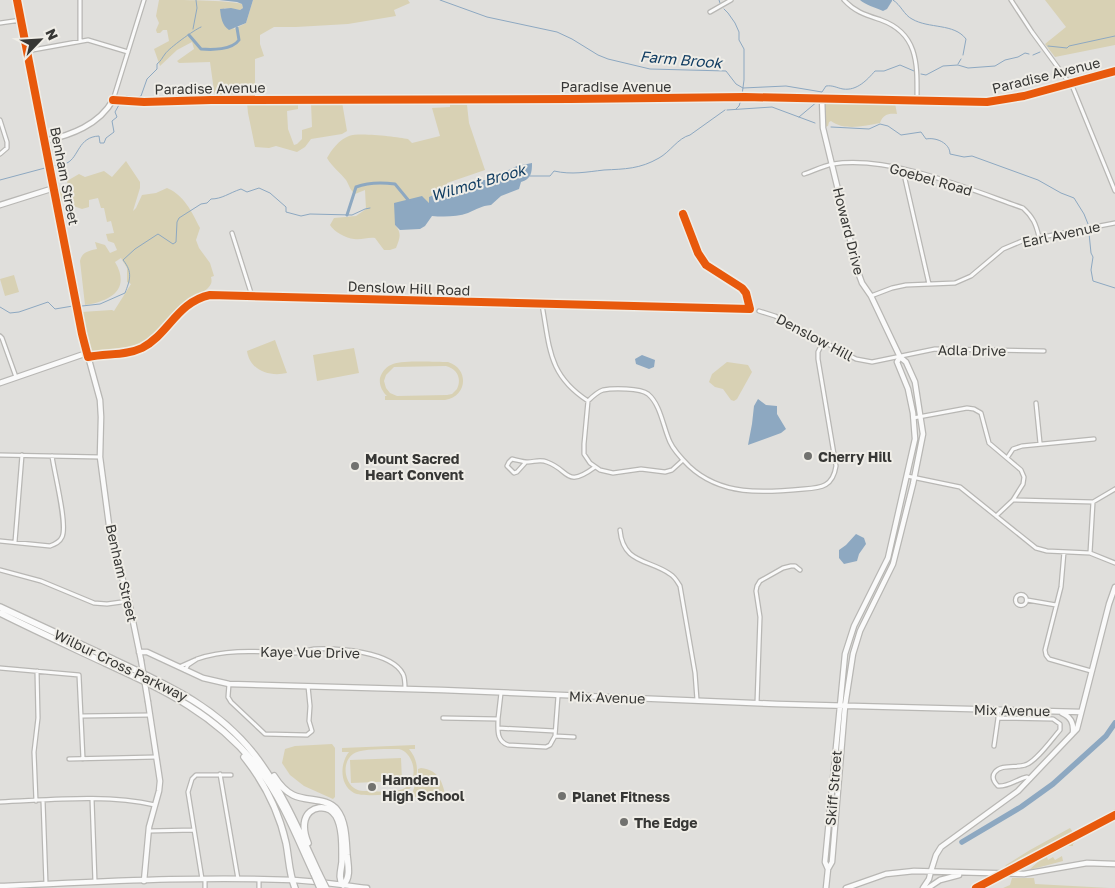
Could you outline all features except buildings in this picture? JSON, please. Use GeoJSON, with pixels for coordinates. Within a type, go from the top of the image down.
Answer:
{"type":"FeatureCollection","features":[{"type":"Feature","properties":{"kind":"highway","name":"Wilbur Cross Parkway"},"geometry":{"type":"LineString","coordinates":[[0,607],[185,694],[220,719],[254,754],[274,784],[314,863],[320,888]]}},
{"type":"Feature","properties":{"kind":"highway","name":"Wilbur Cross Parkway"},"geometry":{"type":"LineString","coordinates":[[0,613],[169,693],[210,721],[249,758],[270,786],[316,874],[326,888]]}},
{"type":"Feature","properties":{"kind":"highway"},"geometry":{"type":"LineString","coordinates":[[231,739],[256,774],[272,802],[285,837],[295,888]]}},
{"type":"Feature","properties":{"kind":"highway"},"geometry":{"type":"LineString","coordinates":[[254,754],[287,792],[301,798],[324,801],[336,809],[343,824],[347,858],[347,879],[343,885],[340,879],[342,850],[339,823],[336,815],[324,807],[316,808],[309,812],[305,819],[304,828],[314,863]]}},
{"type":"Feature","properties":{"kind":"street","name":"Benham Street"},"geometry":{"type":"LineString","coordinates":[[18,0],[54,188],[88,355],[101,408],[100,457],[111,540],[129,601],[157,758],[160,781],[148,831],[144,881]]}},
{"type":"Feature","properties":{"kind":"street"},"geometry":{"type":"LineString","coordinates":[[80,0],[80,41]]}},
{"type":"Feature","properties":{"kind":"street"},"geometry":{"type":"LineString","coordinates":[[45,141],[93,123],[101,117],[112,100],[144,0]]}},
{"type":"Feature","properties":{"kind":"street"},"geometry":{"type":"LineString","coordinates":[[710,12],[731,0]]}},
{"type":"Feature","properties":{"kind":"street"},"geometry":{"type":"LineString","coordinates":[[844,0],[858,12],[894,26],[908,42],[914,52],[918,68],[917,101]]}},
{"type":"Feature","properties":{"kind":"street"},"geometry":{"type":"LineString","coordinates":[[1011,0],[1075,92],[1115,191]]}},
{"type":"Feature","properties":{"kind":"street"},"geometry":{"type":"LineString","coordinates":[[0,23],[22,20]]}},
{"type":"Feature","properties":{"kind":"street"},"geometry":{"type":"LineString","coordinates":[[27,51],[80,41],[95,41],[128,52]]}},
{"type":"Feature","properties":{"kind":"street","name":"Paradise Avenue"},"geometry":{"type":"LineString","coordinates":[[112,100],[144,102],[745,97],[999,101],[1115,71]]}},
{"type":"Feature","properties":{"kind":"street","name":"Howard Drive"},"geometry":{"type":"LineString","coordinates":[[822,98],[822,122],[858,272],[862,284],[871,296],[900,357],[906,362],[915,382],[923,434],[915,477],[891,569],[860,631],[853,654],[843,706]]}},
{"type":"Feature","properties":{"kind":"street"},"geometry":{"type":"LineString","coordinates":[[0,120],[7,142],[6,148],[0,154]]}},
{"type":"Feature","properties":{"kind":"street","name":"Goebel Road"},"geometry":{"type":"LineString","coordinates":[[804,174],[832,164],[855,164],[882,166],[932,176],[1023,208],[1031,215],[1036,224],[1039,237]]}},
{"type":"Feature","properties":{"kind":"street"},"geometry":{"type":"LineString","coordinates":[[903,170],[929,284]]}},
{"type":"Feature","properties":{"kind":"street"},"geometry":{"type":"LineString","coordinates":[[0,205],[54,188]]}},
{"type":"Feature","properties":{"kind":"street","name":"Denslow Hill Road"},"geometry":{"type":"LineString","coordinates":[[88,355],[123,354],[144,347],[185,307],[201,297],[210,295],[750,309],[746,293],[742,288],[706,264],[698,254],[683,214]]}},
{"type":"Feature","properties":{"kind":"street","name":"Earl Avenue"},"geometry":{"type":"LineString","coordinates":[[871,296],[892,288],[955,283],[971,276],[1004,249],[1022,241],[1115,223]]}},
{"type":"Feature","properties":{"kind":"street"},"geometry":{"type":"LineString","coordinates":[[232,233],[252,296]]}},
{"type":"Feature","properties":{"kind":"street"},"geometry":{"type":"LineString","coordinates":[[542,305],[552,359],[558,374],[573,391],[588,401]]}},
{"type":"Feature","properties":{"kind":"street","name":"Denslow Hill"},"geometry":{"type":"LineString","coordinates":[[759,311],[775,316],[856,359],[872,362],[900,357]]}},
{"type":"Feature","properties":{"kind":"street"},"geometry":{"type":"LineString","coordinates":[[0,336],[16,378]]}},
{"type":"Feature","properties":{"kind":"street"},"geometry":{"type":"LineString","coordinates":[[683,460],[672,470],[665,472],[641,469],[613,473],[595,467],[584,454],[588,401],[604,390],[641,390],[648,394],[660,414],[671,444],[683,460],[696,472],[714,483],[730,489],[764,492],[817,488],[831,481],[835,475],[836,466],[818,359],[818,352],[824,342]]}},
{"type":"Feature","properties":{"kind":"street","name":"Adla Drive"},"geometry":{"type":"LineString","coordinates":[[900,357],[935,349],[1044,351]]}},
{"type":"Feature","properties":{"kind":"street"},"geometry":{"type":"LineString","coordinates":[[0,383],[88,355]]}},
{"type":"Feature","properties":{"kind":"street","name":"Howard Drive"},"geometry":{"type":"LineString","coordinates":[[843,706],[845,654],[851,633],[885,566],[915,438],[908,389],[897,362],[900,357]]}},
{"type":"Feature","properties":{"kind":"street"},"geometry":{"type":"LineString","coordinates":[[1036,403],[1040,443]]}},
{"type":"Feature","properties":{"kind":"street"},"geometry":{"type":"LineString","coordinates":[[913,418],[966,408],[974,409],[981,413],[989,443],[1021,470],[1024,477],[1023,484],[1013,500],[996,516]]}},
{"type":"Feature","properties":{"kind":"street"},"geometry":{"type":"LineString","coordinates":[[1007,458],[1013,449],[1022,446],[1094,439]]}},
{"type":"Feature","properties":{"kind":"street"},"geometry":{"type":"LineString","coordinates":[[0,455],[100,457]]}},
{"type":"Feature","properties":{"kind":"street"},"geometry":{"type":"LineString","coordinates":[[15,542],[22,455]]}},
{"type":"Feature","properties":{"kind":"street"},"geometry":{"type":"LineString","coordinates":[[0,541],[50,546],[62,538],[64,530],[52,456]]}},
{"type":"Feature","properties":{"kind":"street"},"geometry":{"type":"LineString","coordinates":[[526,462],[514,473],[507,466],[512,459],[526,462],[539,460],[548,462],[567,476],[572,477],[581,475],[595,467]]}},
{"type":"Feature","properties":{"kind":"street"},"geometry":{"type":"LineString","coordinates":[[907,476],[960,487],[1036,548],[1047,551],[1090,554],[1115,564]]}},
{"type":"Feature","properties":{"kind":"street"},"geometry":{"type":"LineString","coordinates":[[1013,500],[1093,502],[1115,489]]}},
{"type":"Feature","properties":{"kind":"street"},"geometry":{"type":"LineString","coordinates":[[1090,554],[1093,502]]}},
{"type":"Feature","properties":{"kind":"street"},"geometry":{"type":"LineString","coordinates":[[620,530],[624,544],[632,556],[672,575],[680,586],[695,673],[697,700]]}},
{"type":"Feature","properties":{"kind":"street"},"geometry":{"type":"LineString","coordinates":[[1064,552],[1061,587],[1045,650],[1046,655],[1049,659],[1091,671]]}},
{"type":"Feature","properties":{"kind":"street"},"geometry":{"type":"LineString","coordinates":[[757,703],[760,617],[757,586],[760,581],[783,568],[795,566],[800,570]]}},
{"type":"Feature","properties":{"kind":"street"},"geometry":{"type":"LineString","coordinates":[[885,566],[891,569]]}},
{"type":"Feature","properties":{"kind":"street"},"geometry":{"type":"LineString","coordinates":[[0,570],[41,581],[94,603],[107,604],[129,601]]}},
{"type":"Feature","properties":{"kind":"street"},"geometry":{"type":"LineString","coordinates":[[923,888],[929,879],[934,858],[942,847],[1005,801],[1030,779],[1073,734],[1078,726],[1091,671],[1115,587]]}},
{"type":"Feature","properties":{"kind":"street"},"geometry":{"type":"LineString","coordinates":[[871,592],[878,596]]}},
{"type":"Feature","properties":{"kind":"street"},"geometry":{"type":"LineString","coordinates":[[1027,600],[1056,605]]}},
{"type":"Feature","properties":{"kind":"street","name":"Kaye Vue Drive"},"geometry":{"type":"LineString","coordinates":[[179,667],[197,659],[235,651],[298,653],[313,649],[358,651],[375,656],[398,668],[403,675],[405,689]]}},
{"type":"Feature","properties":{"kind":"street","name":"Mix Avenue"},"geometry":{"type":"LineString","coordinates":[[139,652],[147,652],[203,678],[229,684],[843,706],[1081,712]]}},
{"type":"Feature","properties":{"kind":"street"},"geometry":{"type":"LineString","coordinates":[[845,654],[853,654]]}},
{"type":"Feature","properties":{"kind":"street"},"geometry":{"type":"LineString","coordinates":[[185,670],[188,665],[197,659]]}},
{"type":"Feature","properties":{"kind":"street"},"geometry":{"type":"LineString","coordinates":[[0,668],[79,674],[83,759]]}},
{"type":"Feature","properties":{"kind":"street"},"geometry":{"type":"LineString","coordinates":[[36,801],[34,752],[38,718],[37,671]]}},
{"type":"Feature","properties":{"kind":"street"},"geometry":{"type":"LineString","coordinates":[[229,684],[229,700],[264,734],[307,735],[312,731],[309,721],[308,686]]}},
{"type":"Feature","properties":{"kind":"street"},"geometry":{"type":"LineString","coordinates":[[501,693],[498,728],[500,740],[508,746],[546,747],[550,744],[555,736],[558,696]]}},
{"type":"Feature","properties":{"kind":"street","name":"Skiff Street"},"geometry":{"type":"LineString","coordinates":[[826,888],[828,869],[832,862],[843,706]]}},
{"type":"Feature","properties":{"kind":"street"},"geometry":{"type":"LineString","coordinates":[[994,746],[998,710]]}},
{"type":"Feature","properties":{"kind":"street"},"geometry":{"type":"LineString","coordinates":[[1056,711],[1070,718],[1073,723],[1073,734]]}},
{"type":"Feature","properties":{"kind":"street"},"geometry":{"type":"LineString","coordinates":[[82,716],[150,715]]}},
{"type":"Feature","properties":{"kind":"street"},"geometry":{"type":"LineString","coordinates":[[443,718],[498,719]]}},
{"type":"Feature","properties":{"kind":"street"},"geometry":{"type":"LineString","coordinates":[[998,718],[1053,719],[1060,724],[1060,730],[1031,762],[1025,765],[1001,768],[995,771],[993,775],[994,781],[998,786],[1003,786],[1024,777],[1030,779]]}},
{"type":"Feature","properties":{"kind":"street"},"geometry":{"type":"LineString","coordinates":[[498,728],[555,731]]}},
{"type":"Feature","properties":{"kind":"street"},"geometry":{"type":"LineString","coordinates":[[555,736],[574,737]]}},
{"type":"Feature","properties":{"kind":"street"},"geometry":{"type":"LineString","coordinates":[[69,759],[157,758]]}},
{"type":"Feature","properties":{"kind":"street"},"geometry":{"type":"LineString","coordinates":[[220,774],[238,880]]}},
{"type":"Feature","properties":{"kind":"street"},"geometry":{"type":"LineString","coordinates":[[205,888],[188,792],[192,779],[196,775],[231,774]]}},
{"type":"Feature","properties":{"kind":"street"},"geometry":{"type":"LineString","coordinates":[[0,802],[92,799],[155,805]]}},
{"type":"Feature","properties":{"kind":"street"},"geometry":{"type":"LineString","coordinates":[[92,799],[95,882]]}},
{"type":"Feature","properties":{"kind":"street"},"geometry":{"type":"LineString","coordinates":[[42,801],[46,884]]}},
{"type":"Feature","properties":{"kind":"street"},"geometry":{"type":"LineString","coordinates":[[148,831],[194,830]]}},
{"type":"Feature","properties":{"kind":"street"},"geometry":{"type":"LineString","coordinates":[[846,888],[886,874],[914,871],[1024,874],[1083,863],[1115,864]]}},
{"type":"Feature","properties":{"kind":"street"},"geometry":{"type":"LineString","coordinates":[[928,888],[947,878],[965,873]]}},
{"type":"Feature","properties":{"kind":"street"},"geometry":{"type":"LineString","coordinates":[[0,886],[20,887],[46,884],[204,879],[292,880],[368,888]]}},
{"type":"Feature","properties":{"kind":"street"},"geometry":{"type":"LineString","coordinates":[[259,880],[259,888]]}},
{"type":"Feature","properties":{"kind":"shaded area"},"geometry":{"type":"Polygon","coordinates":[[[159,0],[215,1],[242,4],[243,8],[240,10],[224,8],[234,29],[246,23],[253,0],[408,0],[410,3],[394,10],[396,16],[348,24],[274,27],[260,35],[260,44],[264,56],[255,59],[255,98],[215,98],[210,62],[179,63],[177,61],[194,49],[192,42],[177,50],[160,66],[154,49],[169,41],[167,30],[157,33],[156,30],[159,23],[156,16],[159,0]]]}},
{"type":"Feature","properties":{"kind":"shaded area"},"geometry":{"type":"Polygon","coordinates":[[[1045,0],[1115,0],[1115,45],[1055,57],[1045,44],[1066,27],[1045,0]]]}},
{"type":"Feature","properties":{"kind":"shaded area"},"geometry":{"type":"Polygon","coordinates":[[[825,101],[837,103],[895,103],[897,114],[887,115],[880,123],[848,127],[831,121],[825,127],[825,101]]]}},
{"type":"Feature","properties":{"kind":"shaded area"},"geometry":{"type":"Polygon","coordinates":[[[342,102],[347,131],[342,134],[311,139],[305,147],[297,152],[276,146],[269,148],[255,147],[247,103],[298,103],[298,109],[287,111],[288,129],[294,145],[302,139],[302,130],[312,127],[311,103],[342,102]]]}},
{"type":"Feature","properties":{"kind":"shaded area"},"geometry":{"type":"Polygon","coordinates":[[[450,104],[467,105],[469,123],[485,170],[447,183],[448,190],[429,197],[429,204],[395,225],[400,236],[396,248],[384,250],[375,238],[351,238],[334,230],[330,225],[334,218],[356,216],[366,209],[365,190],[355,194],[327,158],[336,145],[345,138],[354,135],[396,137],[408,139],[412,143],[440,136],[432,108],[450,107],[450,104]]]}},
{"type":"Feature","properties":{"kind":"shaded area"},"geometry":{"type":"Polygon","coordinates":[[[126,161],[140,182],[133,211],[142,195],[156,193],[167,188],[178,195],[191,210],[200,228],[196,240],[199,248],[210,263],[214,276],[211,277],[208,288],[184,305],[150,341],[131,351],[110,354],[94,353],[86,340],[81,312],[114,311],[131,284],[127,282],[127,268],[121,258],[115,262],[121,280],[116,292],[103,300],[85,305],[81,258],[86,252],[97,249],[95,242],[105,245],[110,253],[117,250],[114,243],[108,241],[106,234],[114,233],[111,221],[107,222],[104,208],[101,208],[98,198],[89,200],[89,207],[82,209],[59,201],[57,190],[68,186],[67,181],[79,174],[85,177],[104,171],[112,177],[126,161]]]}},
{"type":"Feature","properties":{"kind":"shaded area"},"geometry":{"type":"Polygon","coordinates":[[[14,275],[19,292],[5,296],[0,279],[14,275]]]}},
{"type":"Feature","properties":{"kind":"shaded area"},"geometry":{"type":"Polygon","coordinates":[[[275,340],[287,373],[274,374],[262,371],[256,368],[249,358],[247,351],[275,340]]]}},
{"type":"Feature","properties":{"kind":"shaded area"},"geometry":{"type":"Polygon","coordinates":[[[354,348],[359,373],[317,381],[313,355],[354,348]]]}},
{"type":"Feature","properties":{"kind":"shaded area"},"geometry":{"type":"Polygon","coordinates":[[[405,362],[448,362],[460,370],[463,376],[461,389],[452,398],[445,400],[385,400],[385,396],[387,396],[381,388],[380,378],[383,371],[389,366],[405,362]],[[446,366],[394,367],[386,375],[384,381],[386,388],[390,393],[397,396],[452,394],[457,389],[459,378],[453,369],[446,366]]]}},
{"type":"Feature","properties":{"kind":"shaded area"},"geometry":{"type":"Polygon","coordinates":[[[727,362],[748,365],[752,372],[734,401],[731,400],[723,389],[715,387],[709,382],[712,374],[727,362]]]}},
{"type":"Feature","properties":{"kind":"shaded area"},"geometry":{"type":"Polygon","coordinates":[[[332,744],[335,748],[335,797],[333,799],[304,786],[290,775],[282,763],[285,749],[295,746],[332,744]]]}},
{"type":"Feature","properties":{"kind":"shaded area"},"geometry":{"type":"Polygon","coordinates":[[[415,745],[415,749],[409,749],[414,756],[416,764],[415,782],[412,787],[403,792],[372,795],[354,793],[343,779],[344,762],[349,752],[342,752],[342,748],[415,745]],[[375,749],[357,752],[353,754],[346,764],[346,777],[353,787],[358,790],[389,791],[403,789],[412,780],[413,774],[412,762],[399,749],[375,749]]]}},
{"type":"Feature","properties":{"kind":"shaded area"},"geometry":{"type":"Polygon","coordinates":[[[401,758],[402,781],[351,783],[350,760],[401,758]]]}},
{"type":"Feature","properties":{"kind":"shaded area"},"geometry":{"type":"Polygon","coordinates":[[[421,768],[436,774],[442,782],[446,799],[420,799],[414,797],[412,794],[418,776],[418,769],[421,768]]]}},
{"type":"Feature","properties":{"kind":"shaded area"},"geometry":{"type":"Polygon","coordinates":[[[1115,809],[1115,813],[1005,870],[1006,865],[1030,850],[1070,828],[1073,832],[1115,809]]]}},
{"type":"Feature","properties":{"kind":"shaded area"},"geometry":{"type":"Polygon","coordinates":[[[1081,834],[1082,836],[1073,846],[1068,846],[1047,857],[1048,860],[1053,857],[1055,860],[1062,856],[1063,861],[1029,870],[1040,860],[1042,854],[1081,834]]]}},
{"type":"Feature","properties":{"kind":"shaded area"},"geometry":{"type":"Polygon","coordinates":[[[1012,878],[1034,878],[1035,884],[1110,888],[1003,888],[1010,885],[1012,878]]]}},
{"type":"Feature","properties":{"kind":"water"},"geometry":{"type":"Polygon","coordinates":[[[219,0],[253,0],[246,23],[229,30],[222,21],[220,9],[231,8],[240,10],[243,8],[242,4],[219,0]]]}},
{"type":"Feature","properties":{"kind":"water"},"geometry":{"type":"Polygon","coordinates":[[[860,0],[892,1],[887,9],[883,11],[860,0]]]}},
{"type":"Feature","properties":{"kind":"water"},"geometry":{"type":"Polygon","coordinates":[[[532,163],[530,175],[521,182],[519,189],[501,196],[491,205],[459,215],[432,216],[425,226],[420,229],[400,230],[395,225],[394,203],[422,196],[429,203],[429,197],[441,191],[468,188],[478,180],[487,180],[517,166],[532,163]]]}},
{"type":"Feature","properties":{"kind":"water"},"geometry":{"type":"Polygon","coordinates":[[[642,355],[655,360],[654,367],[649,369],[636,364],[635,359],[642,355]]]}},
{"type":"Feature","properties":{"kind":"water"},"geometry":{"type":"Polygon","coordinates":[[[758,399],[766,405],[777,406],[777,414],[786,429],[781,433],[748,445],[754,406],[758,399]]]}},
{"type":"Feature","properties":{"kind":"water"},"geometry":{"type":"Polygon","coordinates":[[[856,534],[864,538],[866,544],[859,554],[857,561],[844,564],[839,558],[839,550],[856,534]]]}},
{"type":"Feature","properties":{"kind":"waterway"},"geometry":{"type":"LineString","coordinates":[[193,29],[197,8],[196,0]]}},
{"type":"Feature","properties":{"kind":"waterway","name":"Farm Brook"},"geometry":{"type":"LineString","coordinates":[[440,0],[487,17],[557,32],[608,59],[650,69],[726,71],[736,84],[743,88],[786,86],[822,92],[826,86],[843,89],[857,87],[875,71],[884,71],[900,65],[914,71]]}},
{"type":"Feature","properties":{"kind":"waterway"},"geometry":{"type":"LineString","coordinates":[[893,0],[912,19],[948,28],[961,34],[966,39],[963,55]]}},
{"type":"Feature","properties":{"kind":"waterway"},"geometry":{"type":"LineString","coordinates":[[724,9],[735,23],[739,32],[739,40],[744,49],[742,95]]}},
{"type":"Feature","properties":{"kind":"waterway","name":"Farm Brook"},"geometry":{"type":"LineString","coordinates":[[121,99],[126,96],[141,96],[147,79],[157,69],[157,64],[165,54],[182,39],[201,27]]}},
{"type":"Feature","properties":{"kind":"waterway"},"geometry":{"type":"LineString","coordinates":[[189,35],[201,49],[222,49],[232,46],[239,40],[237,28]]}},
{"type":"Feature","properties":{"kind":"waterway"},"geometry":{"type":"LineString","coordinates":[[1048,46],[1067,48],[1115,36]]}},
{"type":"Feature","properties":{"kind":"waterway"},"geometry":{"type":"LineString","coordinates":[[1033,55],[1040,52]]}},
{"type":"Feature","properties":{"kind":"waterway"},"geometry":{"type":"LineString","coordinates":[[921,74],[926,75],[943,66],[958,65],[968,68],[995,66],[1005,60],[1025,53],[1029,54]]}},
{"type":"Feature","properties":{"kind":"waterway","name":"Farm Brook"},"geometry":{"type":"LineString","coordinates":[[958,64],[961,59]]}},
{"type":"Feature","properties":{"kind":"waterway"},"geometry":{"type":"LineString","coordinates":[[736,109],[741,100]]}},
{"type":"Feature","properties":{"kind":"waterway"},"geometry":{"type":"LineString","coordinates":[[799,117],[818,101]]}},
{"type":"Feature","properties":{"kind":"waterway"},"geometry":{"type":"LineString","coordinates":[[52,166],[67,163],[83,143],[92,137],[99,136],[100,143],[104,143],[106,138],[114,132],[112,121],[117,117],[115,112],[120,103]]}},
{"type":"Feature","properties":{"kind":"waterway","name":"Wilmot Brook"},"geometry":{"type":"LineString","coordinates":[[727,110],[772,107],[815,123]]}},
{"type":"Feature","properties":{"kind":"waterway","name":"Wilmot Brook"},"geometry":{"type":"LineString","coordinates":[[530,176],[550,176],[554,171],[579,173],[626,169],[652,162],[725,110]]}},
{"type":"Feature","properties":{"kind":"waterway","name":"Wilmot Brook"},"geometry":{"type":"LineString","coordinates":[[831,127],[869,129],[880,124],[888,126],[901,135],[921,132],[926,139],[938,140],[945,144],[950,154],[964,157],[972,156],[1038,180],[1074,198],[1088,224]]}},
{"type":"Feature","properties":{"kind":"waterway"},"geometry":{"type":"LineString","coordinates":[[0,180],[45,168]]}},
{"type":"Feature","properties":{"kind":"waterway"},"geometry":{"type":"LineString","coordinates":[[347,215],[356,187],[366,184],[395,184],[409,201]]}},
{"type":"Feature","properties":{"kind":"waterway","name":"Wilmot Brook"},"geometry":{"type":"LineString","coordinates":[[82,306],[100,304],[125,293],[130,276],[123,260],[135,249],[158,234],[173,244],[176,242],[179,218],[211,199],[222,197],[241,189],[247,192],[259,188],[270,193],[286,207],[286,212],[301,216],[310,214],[352,215],[370,208]]}},
{"type":"Feature","properties":{"kind":"waterway","name":"Wilmot Brook"},"geometry":{"type":"LineString","coordinates":[[1089,233],[1093,257],[1091,270],[1093,281],[1115,288]]}},
{"type":"Feature","properties":{"kind":"waterway","name":"Wilmot Brook"},"geometry":{"type":"LineString","coordinates":[[0,307],[10,313],[19,312],[48,302],[55,309],[73,306]]}},
{"type":"Feature","properties":{"kind":"waterway"},"geometry":{"type":"LineString","coordinates":[[962,842],[1021,807],[1053,784],[1106,736],[1115,723]]}},
{"type":"Feature","properties":{"kind":"cycle path"},"geometry":{"type":"LineString","coordinates":[[17,0],[88,357],[136,351],[142,348],[159,335],[189,304],[210,295],[750,309],[746,293],[742,288],[706,265],[698,253],[683,214]]}},
{"type":"Feature","properties":{"kind":"cycle path"},"geometry":{"type":"LineString","coordinates":[[113,100],[144,102],[745,97],[987,102],[1024,96],[1115,71]]}},
{"type":"Feature","properties":{"kind":"cycle path"},"geometry":{"type":"LineString","coordinates":[[976,888],[1115,815]]}},
{"type":"Feature","properties":{"kind":"place","name":"Cherry Hill"},"geometry":{"type":"Point","coordinates":[808,456]}},
{"type":"Feature","properties":{"kind":"place","name":"Mount Sacred Heart Convent"},"geometry":{"type":"Point","coordinates":[355,466]}},
{"type":"Feature","properties":{"kind":"place","name":"Hamden High School"},"geometry":{"type":"Point","coordinates":[372,787]}},
{"type":"Feature","properties":{"kind":"place","name":"Planet Fitness"},"geometry":{"type":"Point","coordinates":[562,796]}},
{"type":"Feature","properties":{"kind":"place","name":"The Edge"},"geometry":{"type":"Point","coordinates":[624,822]}}]}
